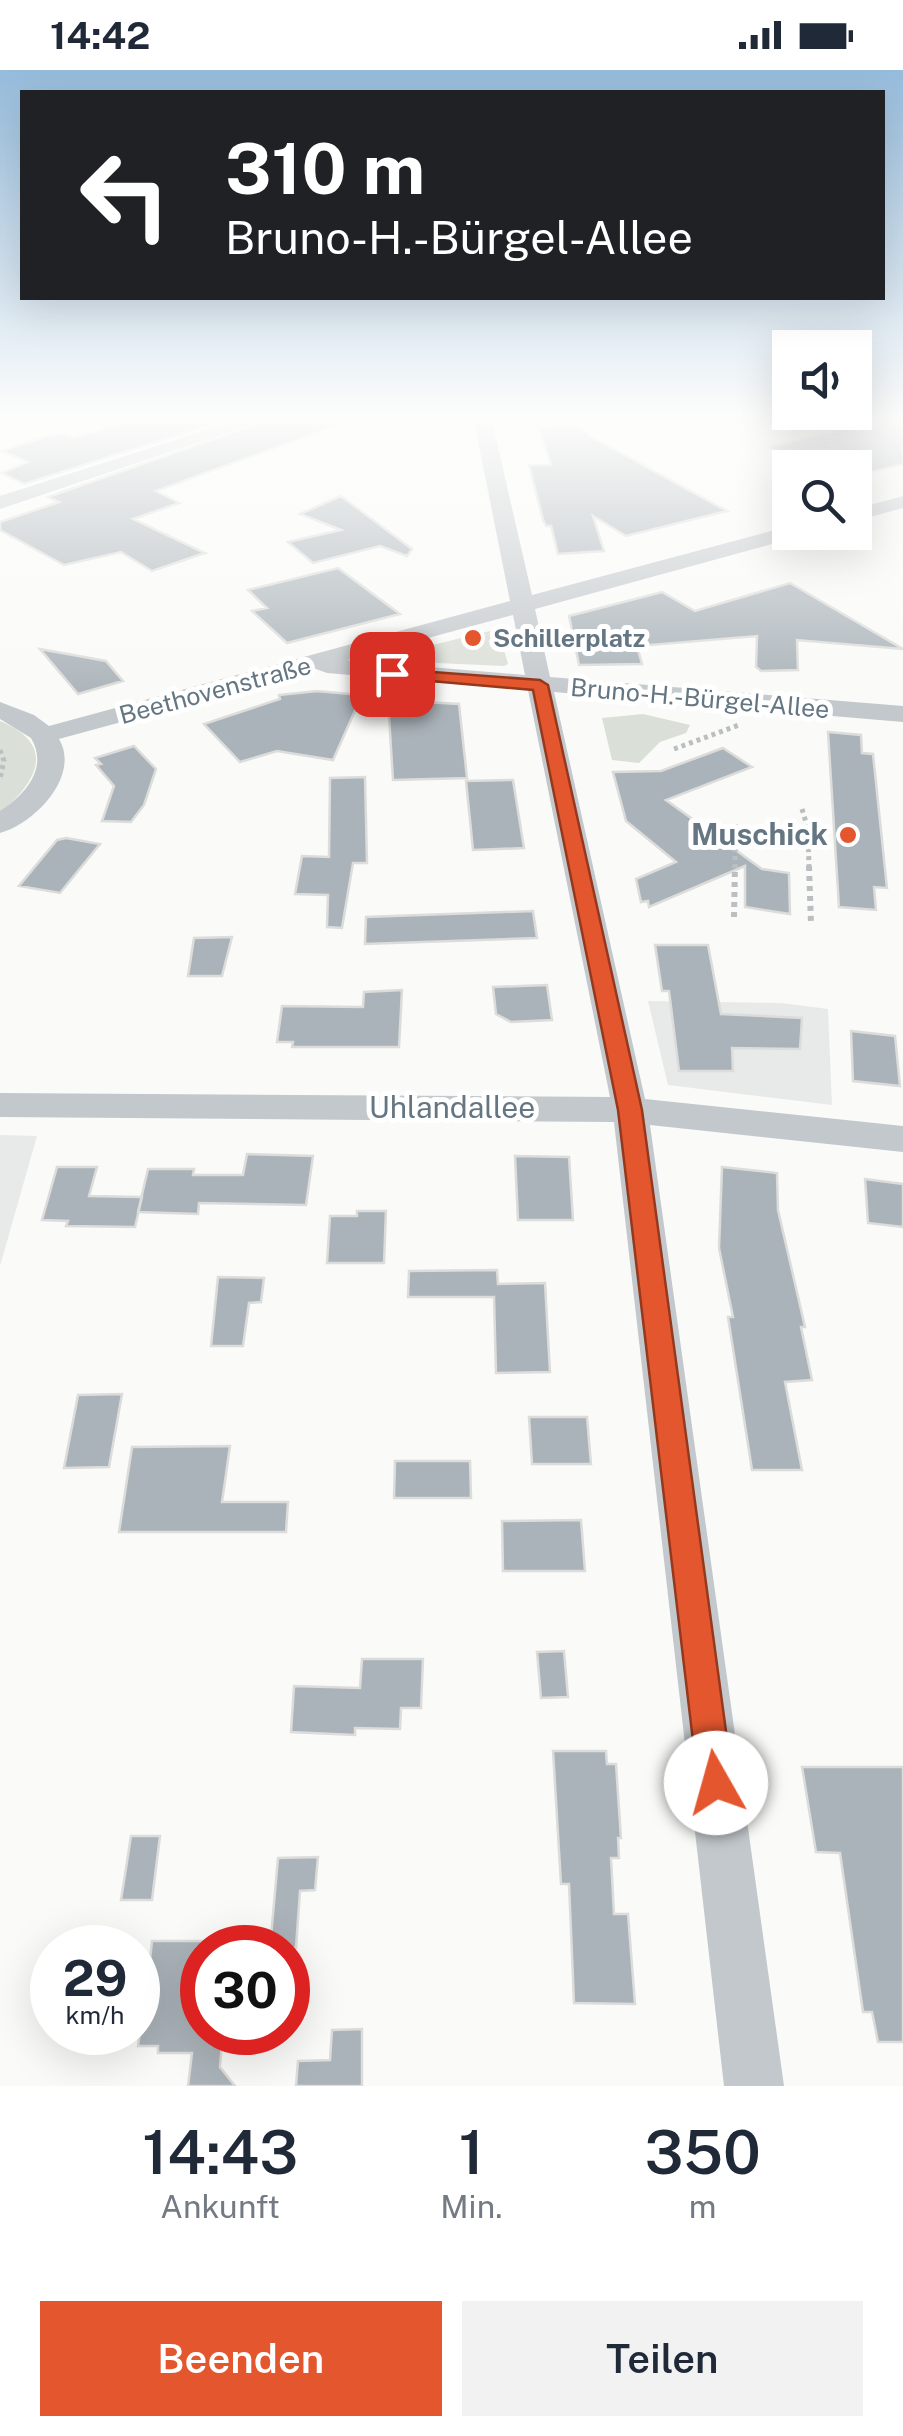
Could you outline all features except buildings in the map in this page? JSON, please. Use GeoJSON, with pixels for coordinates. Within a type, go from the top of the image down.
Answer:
{"type":"FeatureCollection","features":[{"type":"Feature","properties":{"kind":"street"},"geometry":{"type":"LineString","coordinates":[[504,515],[630,1110],[754,2086]]}},
{"type":"Feature","properties":{"kind":"street","name":"Beethovenstraße"},"geometry":{"type":"LineString","coordinates":[[45,736],[772,537]]}},
{"type":"Feature","properties":{"kind":"street","name":"Bruno-H.-Bürgel-Allee"},"geometry":{"type":"LineString","coordinates":[[321,662],[330,669],[903,714]]}},
{"type":"Feature","properties":{"kind":"street"},"geometry":{"type":"LineString","coordinates":[[0,710],[32,724],[45,736],[53,752],[52,770],[43,789],[25,808],[0,824]]}},
{"type":"Feature","properties":{"kind":"street","name":"Uhlandallee"},"geometry":{"type":"LineString","coordinates":[[0,1105],[630,1110],[903,1138]]}},
{"type":"Feature","properties":{"kind":"path"},"geometry":{"type":"LineString","coordinates":[[674,748],[744,724],[746,703]]}},
{"type":"Feature","properties":{"kind":"path"},"geometry":{"type":"LineString","coordinates":[[0,750],[4,760],[0,778]]}},
{"type":"Feature","properties":{"kind":"path"},"geometry":{"type":"LineString","coordinates":[[802,809],[808,829],[811,924]]}},
{"type":"Feature","properties":{"kind":"path"},"geometry":{"type":"LineString","coordinates":[[734,917],[735,820]]}},
{"type":"Feature","properties":{"kind":"shaded area"},"geometry":{"type":"Polygon","coordinates":[[[498,629],[508,664],[504,666],[371,660],[498,629]]]}},
{"type":"Feature","properties":{"kind":"shaded area"},"geometry":{"type":"Polygon","coordinates":[[[643,714],[690,725],[686,733],[660,742],[639,763],[612,760],[602,718],[643,714]]]}},
{"type":"Feature","properties":{"kind":"shaded area"},"geometry":{"type":"Polygon","coordinates":[[[0,721],[30,741],[36,764],[24,789],[0,813],[0,721]]]}},
{"type":"Feature","properties":{"kind":"shaded area"},"geometry":{"type":"Polygon","coordinates":[[[648,1001],[781,1003],[828,1009],[832,1105],[668,1085],[648,1001]]]}},
{"type":"Feature","properties":{"kind":"shaded area"},"geometry":{"type":"Polygon","coordinates":[[[0,1135],[37,1136],[0,1266],[0,1135]]]}},
{"type":"Feature","properties":{"kind":"place","name":"Schillerplatz"},"geometry":{"type":"Point","coordinates":[473,638]}},
{"type":"Feature","properties":{"kind":"place","name":"Muschick"},"geometry":{"type":"Point","coordinates":[848,835]}},
{"type":"Feature","properties":{"kind":"route"},"geometry":{"type":"LineString","coordinates":[[392,674],[540,685],[630,1110],[716,1783]]}}]}
